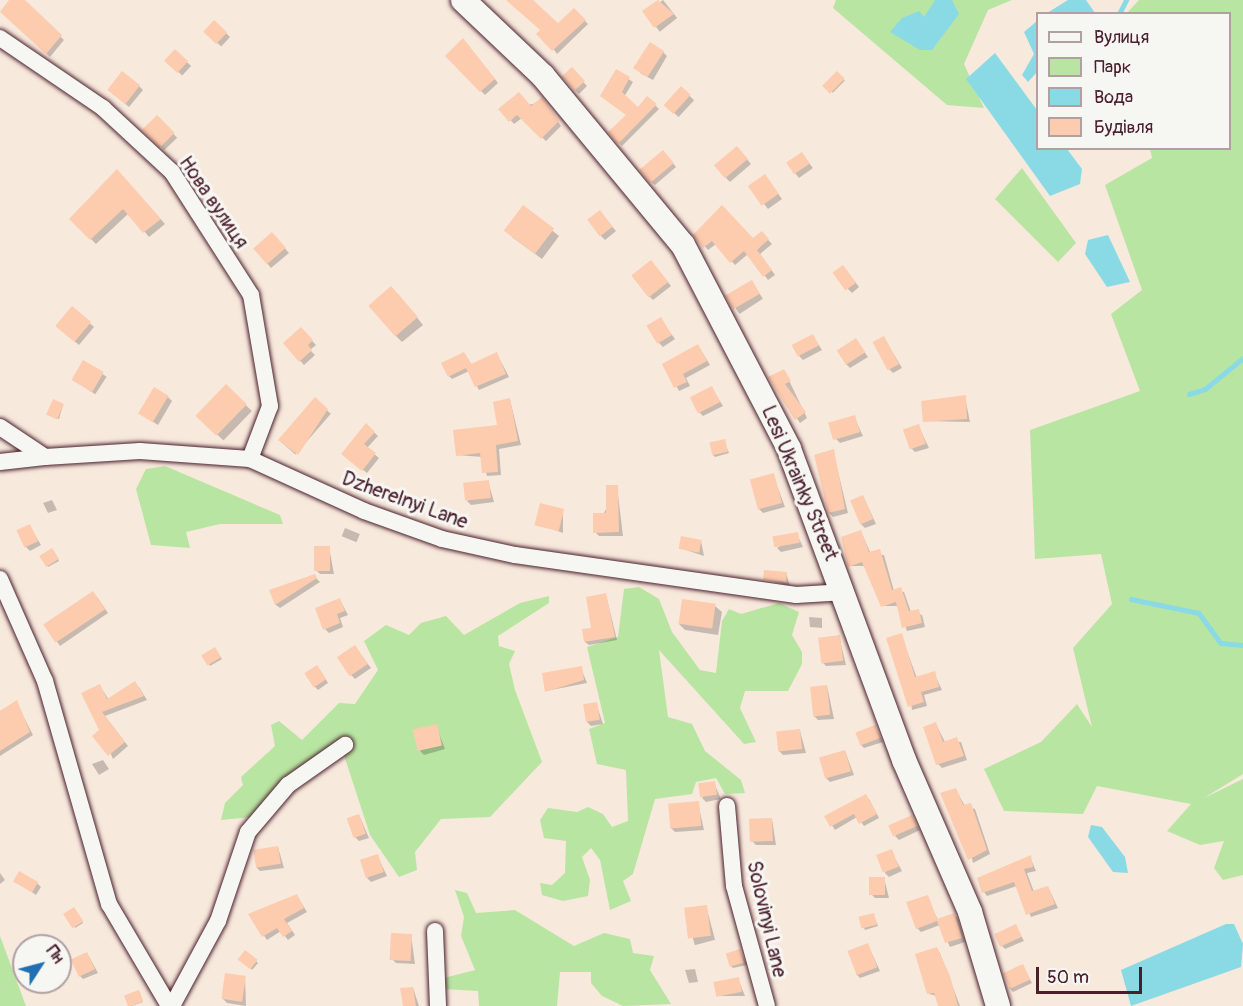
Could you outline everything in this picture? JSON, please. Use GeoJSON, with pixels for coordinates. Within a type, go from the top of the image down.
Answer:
{"type":"FeatureCollection","features":[{"type":"Feature","properties":{"kind":"street","name":"Lesi Ukrainky Street"},"geometry":{"type":"LineString","coordinates":[[462,0],[543,76],[683,245],[789,449],[846,592],[904,760],[970,912],[998,1006]]}},
{"type":"Feature","properties":{"kind":"street","name":"Нова вулиця"},"geometry":{"type":"LineString","coordinates":[[0,38],[103,108],[172,172],[251,295],[270,406],[250,459]]}},
{"type":"Feature","properties":{"kind":"street"},"geometry":{"type":"LineString","coordinates":[[0,427],[45,457]]}},
{"type":"Feature","properties":{"kind":"street","name":"Dzherelnyi Lane"},"geometry":{"type":"LineString","coordinates":[[0,462],[140,451],[250,459],[364,511],[442,539],[515,555],[796,595],[846,592]]}},
{"type":"Feature","properties":{"kind":"street"},"geometry":{"type":"LineString","coordinates":[[0,579],[45,681],[104,876],[109,904],[171,1006],[218,921],[248,832],[288,785],[345,745]]}},
{"type":"Feature","properties":{"kind":"street","name":"Solovinyi Lane"},"geometry":{"type":"LineString","coordinates":[[727,806],[734,886],[766,1006]]}},
{"type":"Feature","properties":{"kind":"street"},"geometry":{"type":"LineString","coordinates":[[435,931],[438,1006]]}},
{"type":"Feature","properties":{"kind":"green space"},"geometry":{"type":"Polygon","coordinates":[[[836,0],[1012,0],[988,10],[964,64],[984,108],[947,105],[833,8],[836,0]]]}},
{"type":"Feature","properties":{"kind":"green space"},"geometry":{"type":"Polygon","coordinates":[[[1139,0],[1243,0],[1243,774],[1204,798],[1243,779],[1243,875],[1223,880],[1214,868],[1224,841],[1200,845],[1167,831],[1191,804],[1097,786],[1083,814],[1004,811],[984,769],[1041,742],[1077,704],[1092,727],[1073,648],[1112,604],[1101,554],[1035,559],[1030,430],[1140,391],[1111,314],[1142,290],[1105,185],[1152,158],[1150,150],[1231,150],[1231,12],[1128,12],[1139,0]]]}},
{"type":"Feature","properties":{"kind":"green space"},"geometry":{"type":"Polygon","coordinates":[[[1022,168],[1076,243],[1058,262],[995,199],[1022,168]]]}},
{"type":"Feature","properties":{"kind":"green space"},"geometry":{"type":"Polygon","coordinates":[[[165,466],[280,515],[283,524],[220,524],[186,532],[190,548],[151,545],[136,489],[146,469],[165,466]]]}},
{"type":"Feature","properties":{"kind":"green space"},"geometry":{"type":"Polygon","coordinates":[[[639,587],[659,599],[672,632],[700,670],[716,673],[722,621],[729,609],[741,614],[779,603],[799,612],[792,635],[802,652],[802,664],[788,691],[745,691],[740,708],[756,742],[744,744],[659,650],[668,717],[692,724],[705,751],[741,780],[745,793],[725,794],[716,778],[696,782],[692,794],[655,799],[633,874],[623,881],[631,901],[610,910],[600,860],[591,848],[582,857],[590,880],[588,896],[563,901],[542,895],[540,883],[552,885],[565,873],[566,841],[544,838],[540,820],[548,808],[577,812],[588,807],[603,814],[612,827],[628,821],[626,770],[597,764],[589,729],[605,723],[587,647],[618,637],[624,589],[639,587]]]}},
{"type":"Feature","properties":{"kind":"green space"},"geometry":{"type":"Polygon","coordinates":[[[549,596],[549,603],[498,636],[499,646],[515,651],[509,664],[515,690],[542,762],[490,817],[441,819],[415,852],[417,870],[399,877],[370,835],[342,749],[252,817],[221,820],[225,803],[243,785],[241,777],[275,746],[271,725],[279,721],[302,740],[339,703],[355,704],[378,670],[364,641],[386,625],[409,635],[421,623],[446,616],[464,635],[520,603],[549,596]]]}},
{"type":"Feature","properties":{"kind":"green space"},"geometry":{"type":"Polygon","coordinates":[[[455,890],[467,893],[476,913],[515,910],[574,946],[604,933],[630,939],[633,953],[654,956],[650,970],[671,1004],[623,1006],[602,996],[591,983],[591,972],[560,972],[557,1006],[479,1006],[478,991],[444,989],[444,978],[475,970],[461,936],[464,917],[455,890]]]}},
{"type":"Feature","properties":{"kind":"green space"},"geometry":{"type":"Polygon","coordinates":[[[0,936],[12,968],[12,994],[22,994],[26,1006],[0,1006],[0,936]]]}},
{"type":"Feature","properties":{"kind":"water"},"geometry":{"type":"Polygon","coordinates":[[[935,0],[952,0],[959,14],[932,50],[920,50],[890,32],[902,18],[919,11],[924,17],[935,0]]]}},
{"type":"Feature","properties":{"kind":"water"},"geometry":{"type":"Polygon","coordinates":[[[1068,0],[1086,0],[1094,12],[1049,12],[1068,0]]]}},
{"type":"Feature","properties":{"kind":"water"},"geometry":{"type":"Polygon","coordinates":[[[1036,22],[1036,73],[1028,82],[1022,75],[1034,54],[1024,32],[1036,22]]]}},
{"type":"Feature","properties":{"kind":"water"},"geometry":{"type":"Polygon","coordinates":[[[995,53],[1036,109],[1036,150],[1068,150],[1082,169],[1080,184],[1050,196],[966,79],[995,53]]]}},
{"type":"Feature","properties":{"kind":"water"},"geometry":{"type":"Polygon","coordinates":[[[1108,235],[1130,282],[1107,287],[1085,254],[1088,240],[1108,235]]]}},
{"type":"Feature","properties":{"kind":"water"},"geometry":{"type":"Polygon","coordinates":[[[1091,825],[1102,827],[1125,857],[1128,873],[1113,872],[1088,837],[1091,825]]]}},
{"type":"Feature","properties":{"kind":"water"},"geometry":{"type":"Polygon","coordinates":[[[1226,924],[1234,924],[1243,944],[1241,967],[1131,1006],[1121,970],[1226,924]]]}},
{"type":"Feature","properties":{"kind":"building"},"geometry":{"type":"Polygon","coordinates":[[[9,0],[25,0],[62,35],[46,54],[0,12],[9,0]]]}},
{"type":"Feature","properties":{"kind":"building"},"geometry":{"type":"Polygon","coordinates":[[[506,0],[533,0],[558,23],[574,8],[586,20],[552,51],[536,34],[540,30],[506,0]]]}},
{"type":"Feature","properties":{"kind":"building"},"geometry":{"type":"Polygon","coordinates":[[[658,0],[674,14],[654,28],[642,11],[658,0]]]}},
{"type":"Feature","properties":{"kind":"building"},"geometry":{"type":"Polygon","coordinates":[[[214,20],[227,32],[216,44],[203,32],[214,20]]]}},
{"type":"Feature","properties":{"kind":"building"},"geometry":{"type":"Polygon","coordinates":[[[463,38],[495,79],[480,92],[445,56],[463,38]]]}},
{"type":"Feature","properties":{"kind":"building"},"geometry":{"type":"Polygon","coordinates":[[[650,42],[664,51],[647,77],[633,68],[650,42]]]}},
{"type":"Feature","properties":{"kind":"building"},"geometry":{"type":"Polygon","coordinates":[[[175,49],[188,61],[177,73],[164,61],[175,49]]]}},
{"type":"Feature","properties":{"kind":"building"},"geometry":{"type":"Polygon","coordinates":[[[572,67],[585,81],[575,90],[562,77],[572,67]]]}},
{"type":"Feature","properties":{"kind":"building"},"geometry":{"type":"Polygon","coordinates":[[[616,69],[630,77],[622,92],[638,107],[647,96],[657,104],[618,144],[608,132],[626,115],[600,96],[616,69]]]}},
{"type":"Feature","properties":{"kind":"building"},"geometry":{"type":"Polygon","coordinates":[[[122,71],[140,85],[125,104],[107,90],[122,71]]]}},
{"type":"Feature","properties":{"kind":"building"},"geometry":{"type":"Polygon","coordinates":[[[837,71],[845,79],[830,94],[822,86],[837,71]]]}},
{"type":"Feature","properties":{"kind":"building"},"geometry":{"type":"Polygon","coordinates":[[[681,86],[691,95],[673,114],[664,105],[681,86]]]}},
{"type":"Feature","properties":{"kind":"building"},"geometry":{"type":"Polygon","coordinates":[[[519,92],[531,106],[542,97],[559,121],[541,139],[517,115],[509,122],[498,109],[519,92]]]}},
{"type":"Feature","properties":{"kind":"building"},"geometry":{"type":"Polygon","coordinates":[[[157,115],[175,133],[160,148],[142,130],[157,115]]]}},
{"type":"Feature","properties":{"kind":"building"},"geometry":{"type":"Polygon","coordinates":[[[737,146],[748,159],[725,178],[714,165],[737,146]]]}},
{"type":"Feature","properties":{"kind":"building"},"geometry":{"type":"Polygon","coordinates":[[[663,150],[674,163],[650,183],[639,170],[663,150]]]}},
{"type":"Feature","properties":{"kind":"building"},"geometry":{"type":"Polygon","coordinates":[[[802,152],[810,164],[794,174],[786,163],[802,152]]]}},
{"type":"Feature","properties":{"kind":"building"},"geometry":{"type":"Polygon","coordinates":[[[117,169],[161,219],[143,233],[123,209],[90,240],[69,219],[117,169]]]}},
{"type":"Feature","properties":{"kind":"building"},"geometry":{"type":"Polygon","coordinates":[[[765,174],[779,194],[762,206],[748,186],[765,174]]]}},
{"type":"Feature","properties":{"kind":"building"},"geometry":{"type":"Polygon","coordinates":[[[523,205],[554,228],[535,254],[504,231],[523,205]]]}},
{"type":"Feature","properties":{"kind":"building"},"geometry":{"type":"Polygon","coordinates":[[[722,205],[753,238],[762,231],[769,239],[757,250],[772,270],[763,277],[744,251],[730,263],[712,241],[703,248],[693,235],[722,205]]]}},
{"type":"Feature","properties":{"kind":"building"},"geometry":{"type":"Polygon","coordinates":[[[600,210],[613,227],[600,236],[587,220],[600,210]]]}},
{"type":"Feature","properties":{"kind":"building"},"geometry":{"type":"Polygon","coordinates":[[[272,232],[286,248],[267,264],[253,248],[272,232]]]}},
{"type":"Feature","properties":{"kind":"building"},"geometry":{"type":"Polygon","coordinates":[[[651,260],[668,282],[649,297],[631,275],[651,260]]]}},
{"type":"Feature","properties":{"kind":"building"},"geometry":{"type":"Polygon","coordinates":[[[843,265],[856,283],[845,290],[832,273],[843,265]]]}},
{"type":"Feature","properties":{"kind":"building"},"geometry":{"type":"Polygon","coordinates":[[[752,280],[760,294],[733,309],[725,296],[752,280]]]}},
{"type":"Feature","properties":{"kind":"building"},"geometry":{"type":"Polygon","coordinates":[[[391,286],[418,317],[395,337],[368,306],[391,286]]]}},
{"type":"Feature","properties":{"kind":"building"},"geometry":{"type":"Polygon","coordinates":[[[72,306],[91,322],[74,342],[55,326],[72,306]]]}},
{"type":"Feature","properties":{"kind":"building"},"geometry":{"type":"Polygon","coordinates":[[[661,317],[672,335],[657,344],[646,326],[661,317]]]}},
{"type":"Feature","properties":{"kind":"building"},"geometry":{"type":"Polygon","coordinates":[[[301,327],[313,340],[308,345],[312,350],[299,362],[283,343],[301,327]]]}},
{"type":"Feature","properties":{"kind":"building"},"geometry":{"type":"Polygon","coordinates":[[[813,334],[819,346],[798,356],[792,345],[813,334]]]}},
{"type":"Feature","properties":{"kind":"building"},"geometry":{"type":"Polygon","coordinates":[[[884,336],[899,364],[888,370],[873,342],[884,336]]]}},
{"type":"Feature","properties":{"kind":"building"},"geometry":{"type":"Polygon","coordinates":[[[856,338],[865,352],[846,365],[837,351],[856,338]]]}},
{"type":"Feature","properties":{"kind":"building"},"geometry":{"type":"Polygon","coordinates":[[[698,344],[707,361],[683,374],[687,382],[674,388],[662,364],[698,344]]]}},
{"type":"Feature","properties":{"kind":"building"},"geometry":{"type":"Polygon","coordinates":[[[464,352],[471,364],[497,352],[506,374],[475,387],[466,368],[448,377],[441,363],[464,352]]]}},
{"type":"Feature","properties":{"kind":"building"},"geometry":{"type":"Polygon","coordinates":[[[83,360],[104,372],[92,392],[72,380],[83,360]]]}},
{"type":"Feature","properties":{"kind":"building"},"geometry":{"type":"Polygon","coordinates":[[[784,369],[791,381],[785,384],[806,412],[795,420],[768,377],[784,369]]]}},
{"type":"Feature","properties":{"kind":"building"},"geometry":{"type":"Polygon","coordinates":[[[226,384],[247,404],[216,436],[195,416],[226,384]]]}},
{"type":"Feature","properties":{"kind":"building"},"geometry":{"type":"Polygon","coordinates":[[[712,386],[720,402],[698,413],[690,397],[712,386]]]}},
{"type":"Feature","properties":{"kind":"building"},"geometry":{"type":"Polygon","coordinates":[[[154,387],[169,396],[153,422],[138,414],[154,387]]]}},
{"type":"Feature","properties":{"kind":"building"},"geometry":{"type":"Polygon","coordinates":[[[966,395],[967,419],[923,422],[921,401],[966,395]]]}},
{"type":"Feature","properties":{"kind":"building"},"geometry":{"type":"Polygon","coordinates":[[[315,397],[328,409],[298,455],[278,440],[315,397]]]}},
{"type":"Feature","properties":{"kind":"building"},"geometry":{"type":"Polygon","coordinates":[[[510,398],[518,441],[496,445],[498,472],[482,473],[480,453],[456,456],[453,430],[497,425],[493,402],[510,398]]]}},
{"type":"Feature","properties":{"kind":"building"},"geometry":{"type":"Polygon","coordinates":[[[53,399],[64,404],[57,419],[46,415],[53,399]]]}},
{"type":"Feature","properties":{"kind":"building"},"geometry":{"type":"Polygon","coordinates":[[[855,415],[860,432],[833,440],[828,423],[855,415]]]}},
{"type":"Feature","properties":{"kind":"building"},"geometry":{"type":"Polygon","coordinates":[[[366,423],[375,432],[364,444],[376,453],[362,471],[341,454],[366,423]]]}},
{"type":"Feature","properties":{"kind":"building"},"geometry":{"type":"Polygon","coordinates":[[[919,424],[926,444],[910,449],[903,430],[919,424]]]}},
{"type":"Feature","properties":{"kind":"building"},"geometry":{"type":"Polygon","coordinates":[[[725,439],[728,452],[712,455],[709,443],[725,439]]]}},
{"type":"Feature","properties":{"kind":"building"},"geometry":{"type":"Polygon","coordinates":[[[834,449],[845,509],[828,513],[814,455],[834,449]]]}},
{"type":"Feature","properties":{"kind":"building"},"geometry":{"type":"Polygon","coordinates":[[[774,473],[782,503],[758,509],[750,479],[774,473]]]}},
{"type":"Feature","properties":{"kind":"building"},"geometry":{"type":"Polygon","coordinates":[[[489,480],[491,498],[465,501],[463,483],[489,480]]]}},
{"type":"Feature","properties":{"kind":"building"},"geometry":{"type":"Polygon","coordinates":[[[606,485],[618,485],[619,532],[593,533],[593,513],[606,513],[606,485]]]}},
{"type":"Feature","properties":{"kind":"building"},"geometry":{"type":"Polygon","coordinates":[[[863,495],[873,519],[860,524],[850,500],[863,495]]]}},
{"type":"Feature","properties":{"kind":"building"},"geometry":{"type":"Polygon","coordinates":[[[540,503],[564,509],[559,531],[534,525],[540,503]]]}},
{"type":"Feature","properties":{"kind":"building"},"geometry":{"type":"Polygon","coordinates":[[[30,524],[38,541],[24,548],[16,530],[30,524]]]}},
{"type":"Feature","properties":{"kind":"building"},"geometry":{"type":"Polygon","coordinates":[[[861,530],[869,552],[880,549],[892,590],[901,587],[909,611],[919,609],[922,623],[902,628],[896,602],[881,607],[862,562],[848,567],[841,537],[861,530]]]}},
{"type":"Feature","properties":{"kind":"building"},"geometry":{"type":"Polygon","coordinates":[[[798,532],[800,543],[774,547],[772,537],[798,532]]]}},
{"type":"Feature","properties":{"kind":"building"},"geometry":{"type":"Polygon","coordinates":[[[681,536],[702,540],[699,553],[679,549],[681,536]]]}},
{"type":"Feature","properties":{"kind":"building"},"geometry":{"type":"Polygon","coordinates":[[[314,546],[330,546],[330,571],[314,571],[314,546]]]}},
{"type":"Feature","properties":{"kind":"building"},"geometry":{"type":"Polygon","coordinates":[[[52,548],[59,559],[46,567],[39,556],[52,548]]]}},
{"type":"Feature","properties":{"kind":"building"},"geometry":{"type":"Polygon","coordinates":[[[764,570],[787,572],[786,582],[763,580],[764,570]]]}},
{"type":"Feature","properties":{"kind":"building"},"geometry":{"type":"Polygon","coordinates":[[[315,574],[317,578],[275,605],[269,590],[315,574]]]}},
{"type":"Feature","properties":{"kind":"building"},"geometry":{"type":"Polygon","coordinates":[[[93,591],[105,609],[56,643],[43,625],[93,591]]]}},
{"type":"Feature","properties":{"kind":"building"},"geometry":{"type":"Polygon","coordinates":[[[606,593],[615,637],[584,642],[582,629],[591,628],[586,597],[606,593]]]}},
{"type":"Feature","properties":{"kind":"building"},"geometry":{"type":"Polygon","coordinates":[[[340,598],[345,611],[337,614],[340,623],[323,630],[315,608],[340,598]]]}},
{"type":"Feature","properties":{"kind":"building"},"geometry":{"type":"Polygon","coordinates":[[[682,599],[716,604],[712,628],[679,624],[682,599]]]}},
{"type":"Feature","properties":{"kind":"building"},"geometry":{"type":"Polygon","coordinates":[[[902,633],[915,677],[935,671],[939,687],[921,692],[924,702],[908,707],[886,638],[902,633]]]}},
{"type":"Feature","properties":{"kind":"building"},"geometry":{"type":"Polygon","coordinates":[[[840,635],[843,661],[821,663],[818,638],[840,635]]]}},
{"type":"Feature","properties":{"kind":"building"},"geometry":{"type":"Polygon","coordinates":[[[355,645],[368,664],[350,676],[337,657],[355,645]]]}},
{"type":"Feature","properties":{"kind":"building"},"geometry":{"type":"Polygon","coordinates":[[[215,647],[221,657],[207,666],[201,655],[215,647]]]}},
{"type":"Feature","properties":{"kind":"building"},"geometry":{"type":"Polygon","coordinates":[[[317,665],[326,679],[314,687],[304,673],[317,665]]]}},
{"type":"Feature","properties":{"kind":"building"},"geometry":{"type":"Polygon","coordinates":[[[582,666],[584,680],[545,692],[542,673],[582,666]]]}},
{"type":"Feature","properties":{"kind":"building"},"geometry":{"type":"Polygon","coordinates":[[[135,681],[144,696],[102,712],[125,742],[108,756],[92,736],[99,730],[81,693],[100,684],[107,699],[135,681]]]}},
{"type":"Feature","properties":{"kind":"building"},"geometry":{"type":"Polygon","coordinates":[[[827,685],[830,715],[813,717],[810,687],[827,685]]]}},
{"type":"Feature","properties":{"kind":"building"},"geometry":{"type":"Polygon","coordinates":[[[17,700],[30,732],[0,751],[0,711],[17,700]]]}},
{"type":"Feature","properties":{"kind":"building"},"geometry":{"type":"Polygon","coordinates":[[[597,702],[600,720],[586,722],[583,704],[597,702]]]}},
{"type":"Feature","properties":{"kind":"building"},"geometry":{"type":"Polygon","coordinates":[[[936,722],[943,742],[957,737],[964,756],[936,765],[923,727],[936,722]]]}},
{"type":"Feature","properties":{"kind":"building"},"geometry":{"type":"Polygon","coordinates":[[[437,724],[442,745],[418,751],[413,730],[437,724]]]}},
{"type":"Feature","properties":{"kind":"building"},"geometry":{"type":"Polygon","coordinates":[[[875,725],[880,738],[860,746],[855,733],[875,725]]]}},
{"type":"Feature","properties":{"kind":"building"},"geometry":{"type":"Polygon","coordinates":[[[800,729],[802,749],[778,751],[776,732],[800,729]]]}},
{"type":"Feature","properties":{"kind":"building"},"geometry":{"type":"Polygon","coordinates":[[[845,750],[851,771],[825,779],[819,757],[845,750]]]}},
{"type":"Feature","properties":{"kind":"building"},"geometry":{"type":"Polygon","coordinates":[[[715,781],[717,795],[700,797],[698,783],[715,781]]]}},
{"type":"Feature","properties":{"kind":"building"},"geometry":{"type":"Polygon","coordinates":[[[956,788],[963,805],[971,803],[987,850],[968,860],[940,793],[956,788]]]}},
{"type":"Feature","properties":{"kind":"building"},"geometry":{"type":"Polygon","coordinates":[[[866,794],[877,814],[859,824],[854,814],[830,827],[824,816],[866,794]]]}},
{"type":"Feature","properties":{"kind":"building"},"geometry":{"type":"Polygon","coordinates":[[[699,801],[701,826],[670,829],[668,804],[699,801]]]}},
{"type":"Feature","properties":{"kind":"building"},"geometry":{"type":"Polygon","coordinates":[[[359,814],[366,834],[354,838],[347,818],[359,814]]]}},
{"type":"Feature","properties":{"kind":"building"},"geometry":{"type":"Polygon","coordinates":[[[912,815],[917,826],[893,837],[888,826],[912,815]]]}},
{"type":"Feature","properties":{"kind":"building"},"geometry":{"type":"Polygon","coordinates":[[[772,818],[773,841],[750,842],[749,819],[772,818]]]}},
{"type":"Feature","properties":{"kind":"building"},"geometry":{"type":"Polygon","coordinates":[[[278,846],[281,864],[256,868],[253,850],[278,846]]]}},
{"type":"Feature","properties":{"kind":"building"},"geometry":{"type":"Polygon","coordinates":[[[892,849],[899,867],[883,873],[876,855],[892,849]]]}},
{"type":"Feature","properties":{"kind":"building"},"geometry":{"type":"Polygon","coordinates":[[[378,854],[384,872],[366,878],[360,860],[378,854]]]}},
{"type":"Feature","properties":{"kind":"building"},"geometry":{"type":"Polygon","coordinates":[[[1031,855],[1033,867],[1024,869],[1032,891],[1048,886],[1055,904],[1026,915],[1014,882],[982,893],[977,878],[1031,855]]]}},
{"type":"Feature","properties":{"kind":"building"},"geometry":{"type":"Polygon","coordinates":[[[19,871],[38,882],[32,892],[13,881],[19,871]]]}},
{"type":"Feature","properties":{"kind":"building"},"geometry":{"type":"Polygon","coordinates":[[[869,877],[885,877],[885,895],[869,895],[869,877]]]}},
{"type":"Feature","properties":{"kind":"building"},"geometry":{"type":"Polygon","coordinates":[[[297,894],[304,908],[284,919],[292,931],[283,937],[277,928],[262,937],[248,914],[297,894]]]}},
{"type":"Feature","properties":{"kind":"building"},"geometry":{"type":"Polygon","coordinates":[[[928,895],[937,919],[954,913],[962,938],[945,943],[937,921],[916,929],[906,902],[928,895]]]}},
{"type":"Feature","properties":{"kind":"building"},"geometry":{"type":"Polygon","coordinates":[[[707,905],[711,936],[688,939],[684,908],[707,905]]]}},
{"type":"Feature","properties":{"kind":"building"},"geometry":{"type":"Polygon","coordinates":[[[74,907],[83,921],[72,928],[63,914],[74,907]]]}},
{"type":"Feature","properties":{"kind":"building"},"geometry":{"type":"Polygon","coordinates":[[[874,913],[877,925],[861,929],[858,917],[874,913]]]}},
{"type":"Feature","properties":{"kind":"building"},"geometry":{"type":"Polygon","coordinates":[[[1016,924],[1022,937],[1000,947],[994,934],[1016,924]]]}},
{"type":"Feature","properties":{"kind":"building"},"geometry":{"type":"Polygon","coordinates":[[[391,933],[412,934],[411,961],[390,960],[391,933]]]}},
{"type":"Feature","properties":{"kind":"building"},"geometry":{"type":"Polygon","coordinates":[[[868,943],[877,967],[857,975],[847,951],[868,943]]]}},
{"type":"Feature","properties":{"kind":"building"},"geometry":{"type":"Polygon","coordinates":[[[937,947],[950,976],[958,1006],[938,1006],[934,993],[927,994],[915,954],[937,947]]]}},
{"type":"Feature","properties":{"kind":"building"},"geometry":{"type":"Polygon","coordinates":[[[740,949],[744,962],[730,967],[726,953],[740,949]]]}},
{"type":"Feature","properties":{"kind":"building"},"geometry":{"type":"Polygon","coordinates":[[[245,950],[258,960],[250,969],[238,959],[245,950]]]}},
{"type":"Feature","properties":{"kind":"building"},"geometry":{"type":"Polygon","coordinates":[[[87,952],[95,969],[79,977],[72,959],[87,952]]]}},
{"type":"Feature","properties":{"kind":"building"},"geometry":{"type":"Polygon","coordinates":[[[1023,964],[1030,979],[1010,989],[1003,973],[1023,964]]]}},
{"type":"Feature","properties":{"kind":"building"},"geometry":{"type":"Polygon","coordinates":[[[225,973],[246,976],[242,1002],[221,999],[225,973]]]}},
{"type":"Feature","properties":{"kind":"building"},"geometry":{"type":"Polygon","coordinates":[[[739,977],[742,992],[716,997],[713,982],[739,977]]]}},
{"type":"Feature","properties":{"kind":"building"},"geometry":{"type":"Polygon","coordinates":[[[413,987],[416,1006],[403,1006],[400,988],[413,987]]]}},
{"type":"Feature","properties":{"kind":"building"},"geometry":{"type":"Polygon","coordinates":[[[139,990],[143,1001],[128,1006],[124,995],[139,990]]]}},
{"type":"Feature","properties":{"kind":"waterway"},"geometry":{"type":"LineString","coordinates":[[1120,12],[1126,0]]}},
{"type":"Feature","properties":{"kind":"waterway"},"geometry":{"type":"LineString","coordinates":[[1189,394],[1205,389],[1243,358]]}},
{"type":"Feature","properties":{"kind":"waterway"},"geometry":{"type":"LineString","coordinates":[[1131,599],[1199,613],[1221,643],[1243,645]]}}]}
